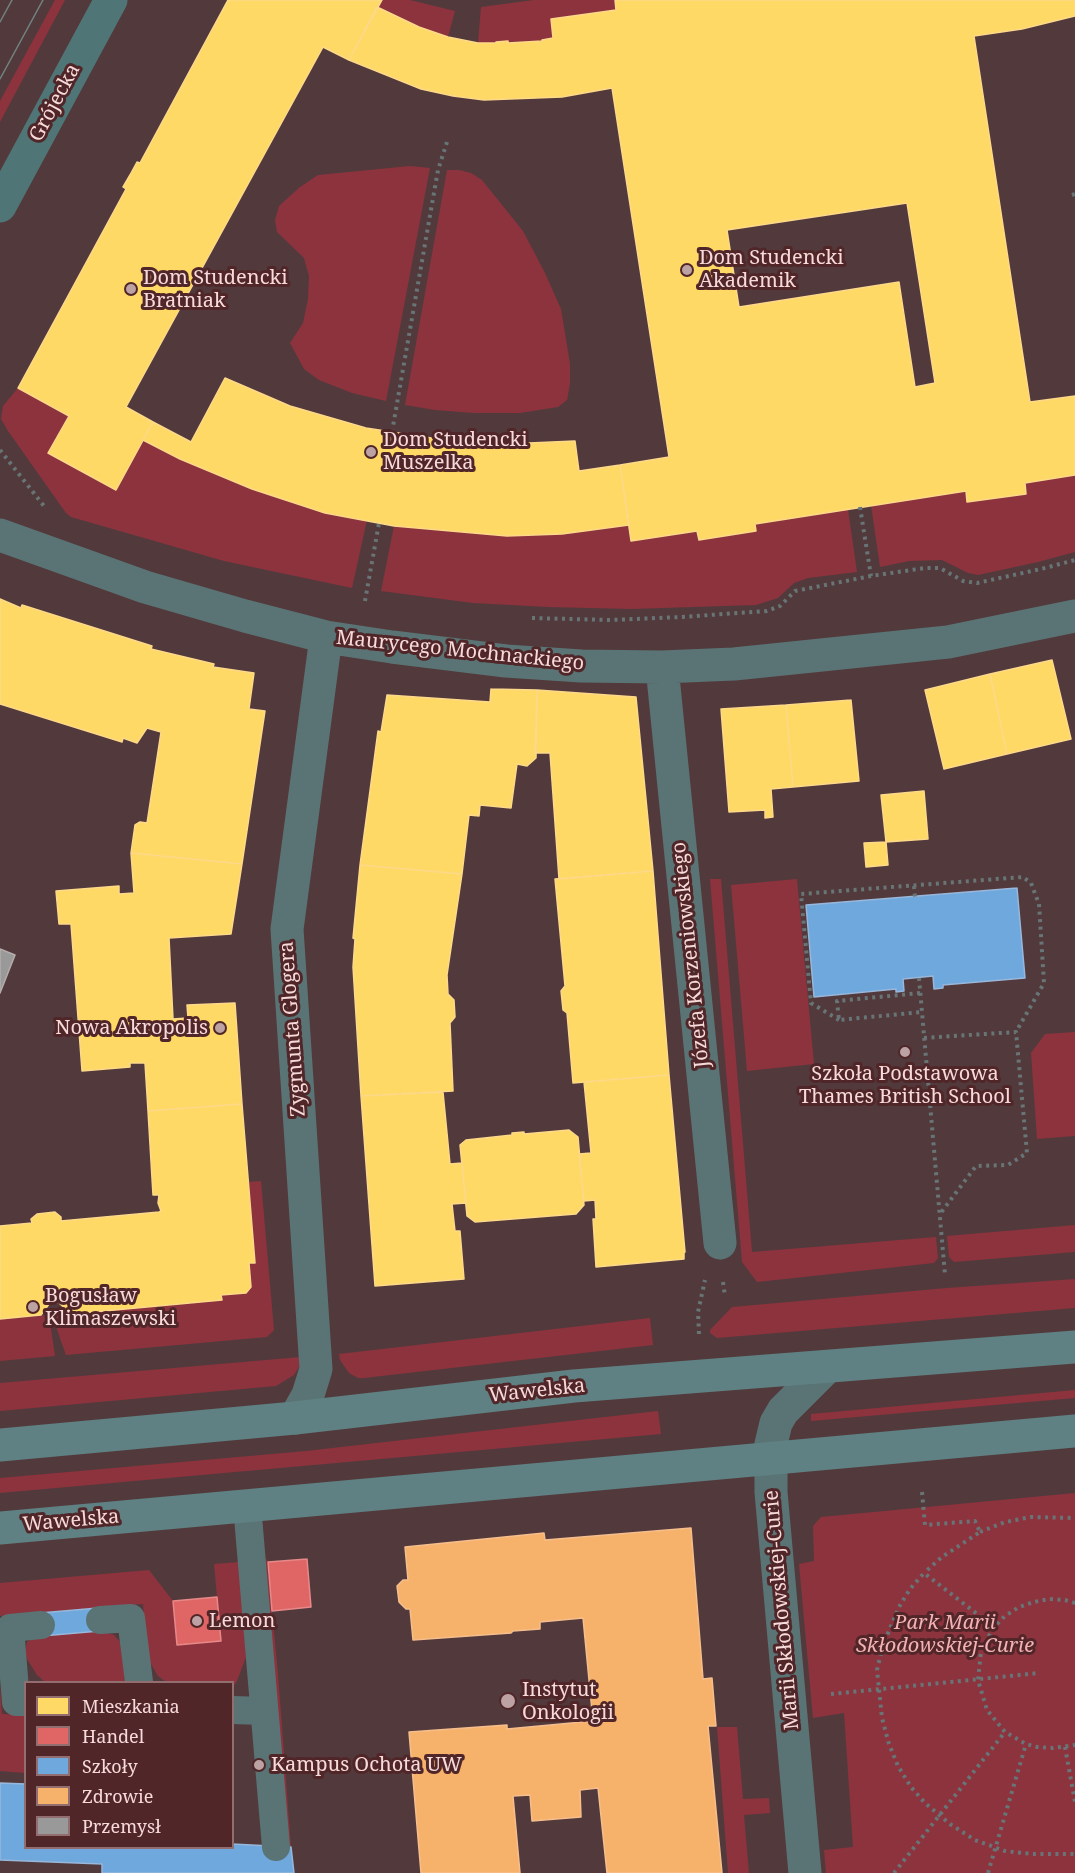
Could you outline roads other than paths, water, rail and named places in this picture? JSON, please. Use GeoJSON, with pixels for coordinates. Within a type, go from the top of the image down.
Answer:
{"type":"FeatureCollection","features":[{"type":"Feature","properties":{"kind":"main road","name":"Grójecka"},"geometry":{"type":"LineString","coordinates":[[0,206],[111,0]]}},
{"type":"Feature","properties":{"kind":"main road","name":"Wawelska"},"geometry":{"type":"LineString","coordinates":[[0,1445],[295,1418],[574,1386],[1075,1347]]}},
{"type":"Feature","properties":{"kind":"main road","name":"Wawelska"},"geometry":{"type":"LineString","coordinates":[[0,1528],[1075,1431]]}},
{"type":"Feature","properties":{"kind":"street","name":"Maurycego Mochnackiego"},"geometry":{"type":"LineString","coordinates":[[0,535],[146,586],[245,616],[326,637],[402,649],[581,666],[662,667],[734,664],[948,642],[1075,616]]}},
{"type":"Feature","properties":{"kind":"street","name":"Zygmunta Glogera"},"geometry":{"type":"LineString","coordinates":[[295,1418],[308,1395],[316,1369],[287,929],[326,637]]}},
{"type":"Feature","properties":{"kind":"street","name":"Józefa Korzeniowskiego"},"geometry":{"type":"LineString","coordinates":[[662,667],[720,1243]]}},
{"type":"Feature","properties":{"kind":"street","name":"Marii Skłodowskiej-Curie"},"geometry":{"type":"LineString","coordinates":[[805,1873],[771,1492],[771,1444],[772,1433],[783,1411],[827,1366]]}},
{"type":"Feature","properties":{"kind":"lane"},"geometry":{"type":"LineString","coordinates":[[247,1505],[276,1847]]}},
{"type":"Feature","properties":{"kind":"lane"},"geometry":{"type":"LineString","coordinates":[[99,1620],[131,1618],[139,1681]]}},
{"type":"Feature","properties":{"kind":"lane"},"geometry":{"type":"LineString","coordinates":[[24,1702],[16,1702],[10,1628],[41,1625]]}},
{"type":"Feature","properties":{"kind":"lane"},"geometry":{"type":"LineString","coordinates":[[234,1710],[264,1711]]}},
{"type":"Feature","properties":{"kind":"tram line"},"geometry":{"type":"LineString","coordinates":[[0,22],[12,0]]}},
{"type":"Feature","properties":{"kind":"tram line"},"geometry":{"type":"LineString","coordinates":[[0,79],[43,0]]}},
{"type":"Feature","properties":{"kind":"place","name":"Dom Studencki Akademik"},"geometry":{"type":"Point","coordinates":[687,270]}},
{"type":"Feature","properties":{"kind":"place","name":"Dom Studencki Bratniak"},"geometry":{"type":"Point","coordinates":[131,289]}},
{"type":"Feature","properties":{"kind":"place","name":"Dom Studencki Muszelka"},"geometry":{"type":"Point","coordinates":[371,452]}},
{"type":"Feature","properties":{"kind":"place","name":"Nowa Akropolis"},"geometry":{"type":"Point","coordinates":[220,1028]}},
{"type":"Feature","properties":{"kind":"place","name":"Szkoła Podstawowa Thames British School"},"geometry":{"type":"Point","coordinates":[905,1052]}},
{"type":"Feature","properties":{"kind":"place","name":"Bogusław Klimaszewski"},"geometry":{"type":"Point","coordinates":[33,1307]}},
{"type":"Feature","properties":{"kind":"place","name":"Lemon"},"geometry":{"type":"Point","coordinates":[197,1621]}},
{"type":"Feature","properties":{"kind":"place","name":"Instytut Onkologii"},"geometry":{"type":"Point","coordinates":[508,1701]}},
{"type":"Feature","properties":{"kind":"place","name":"Kampus Ochota UW"},"geometry":{"type":"Point","coordinates":[259,1765]}},
{"type":"Feature","properties":{"kind":"park label","name":"Park Marii Skłodowskiej-Curie"},"geometry":{"type":"Point","coordinates":[945,1634]}}]}
